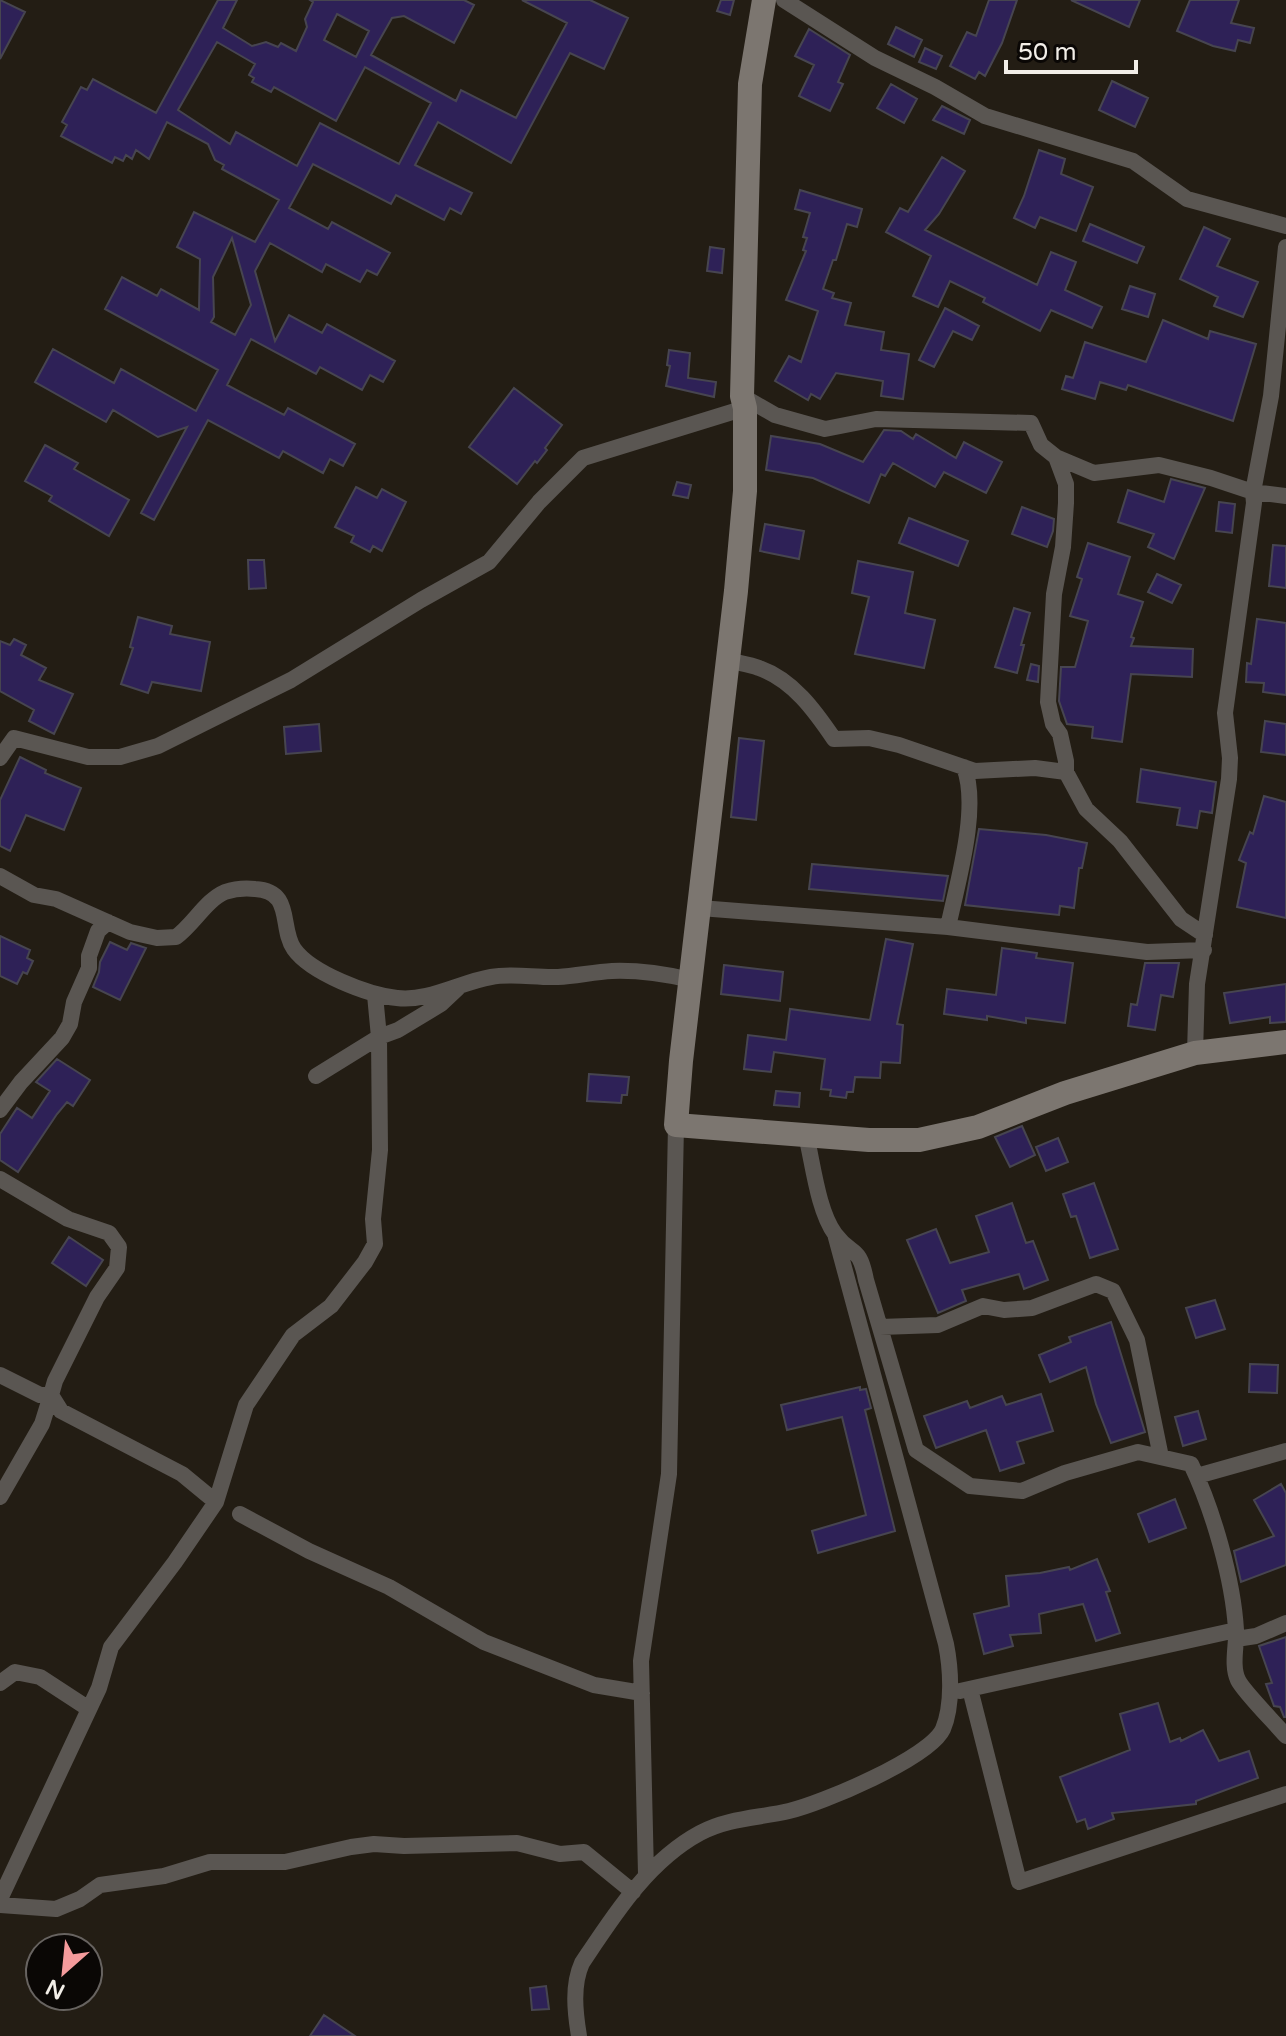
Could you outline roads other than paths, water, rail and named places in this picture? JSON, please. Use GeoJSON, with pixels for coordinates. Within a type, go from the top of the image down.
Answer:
{"type":"FeatureCollection","features":[{"type":"Feature","properties":{"kind":"street"},"geometry":{"type":"LineString","coordinates":[[646,1874],[641,1661],[669,1474],[676,1125],[745,491],[743,402],[750,84],[764,0]]}},
{"type":"Feature","properties":{"kind":"street"},"geometry":{"type":"LineString","coordinates":[[784,0],[875,58],[985,116],[1133,161],[1187,199],[1286,226]]}},
{"type":"Feature","properties":{"kind":"street"},"geometry":{"type":"LineString","coordinates":[[1195,1053],[1197,984],[1229,779],[1225,713],[1253,492],[1271,396],[1286,247]]}},
{"type":"Feature","properties":{"kind":"street"},"geometry":{"type":"LineString","coordinates":[[0,758],[7,735],[88,757],[120,757],[158,746],[291,680],[489,562],[539,502],[583,458],[743,402],[825,429],[876,419],[1031,423],[1041,445],[1056,457],[1094,473],[1159,465],[1253,492],[1286,496]]}},
{"type":"Feature","properties":{"kind":"street"},"geometry":{"type":"LineString","coordinates":[[1056,457],[1066,484],[1066,503],[1063,547],[1054,594],[1048,702],[1053,724],[1060,734],[1066,772],[1086,809],[1120,841],[1181,919],[1204,942]]}},
{"type":"Feature","properties":{"kind":"street"},"geometry":{"type":"LineString","coordinates":[[727,660],[761,668],[786,684],[810,704],[834,739],[869,738],[975,771],[1035,768],[1066,772]]}},
{"type":"Feature","properties":{"kind":"street"},"geometry":{"type":"LineString","coordinates":[[948,927],[963,860],[970,803],[969,779],[964,767]]}},
{"type":"Feature","properties":{"kind":"street"},"geometry":{"type":"LineString","coordinates":[[0,876],[34,895],[56,899],[99,923],[157,938],[176,937],[223,893],[247,888],[267,889],[278,898],[294,948],[314,966],[345,984],[375,995],[401,999],[505,974],[561,977],[611,971],[655,972],[691,980]]}},
{"type":"Feature","properties":{"kind":"street"},"geometry":{"type":"LineString","coordinates":[[700,908],[948,927],[1147,952],[1204,942]]}},
{"type":"Feature","properties":{"kind":"street"},"geometry":{"type":"LineString","coordinates":[[0,1110],[62,1038],[70,1024],[74,1002],[89,968],[89,956],[99,923]]}},
{"type":"Feature","properties":{"kind":"street"},"geometry":{"type":"LineString","coordinates":[[316,1076],[441,1004],[462,984]]}},
{"type":"Feature","properties":{"kind":"street"},"geometry":{"type":"LineString","coordinates":[[375,995],[379,1037],[380,1150],[373,1219],[375,1244],[331,1306],[293,1335],[246,1405],[216,1502],[111,1647],[99,1688],[0,1902],[56,1909],[80,1899],[100,1885],[164,1876],[210,1862],[285,1862],[374,1844],[517,1843],[560,1854],[584,1852],[633,1892]]}},
{"type":"Feature","properties":{"kind":"street"},"geometry":{"type":"LineString","coordinates":[[676,1125],[869,1140],[919,1140],[978,1127],[1065,1093],[1195,1053],[1286,1042]]}},
{"type":"Feature","properties":{"kind":"street"},"geometry":{"type":"LineString","coordinates":[[579,2036],[575,2015],[576,1976],[646,1874],[700,1833],[728,1822],[789,1811],[835,1797],[915,1756],[942,1730],[951,1670],[946,1644],[835,1234],[824,1211],[806,1135]]}},
{"type":"Feature","properties":{"kind":"street"},"geometry":{"type":"LineString","coordinates":[[0,1179],[68,1219],[109,1233],[119,1247],[117,1268],[97,1297],[55,1381],[42,1424],[0,1497]]}},
{"type":"Feature","properties":{"kind":"street"},"geometry":{"type":"LineString","coordinates":[[835,1234],[862,1258],[916,1450],[970,1486],[1022,1491],[1065,1473],[1138,1452],[1191,1464],[1216,1528],[1236,1635],[1237,1679],[1286,1736]]}},
{"type":"Feature","properties":{"kind":"street"},"geometry":{"type":"LineString","coordinates":[[880,1327],[938,1325],[983,1306],[1004,1310],[1032,1308],[1096,1284],[1113,1291],[1137,1340],[1161,1457]]}},
{"type":"Feature","properties":{"kind":"street"},"geometry":{"type":"LineString","coordinates":[[0,1375],[40,1395],[51,1395]]}},
{"type":"Feature","properties":{"kind":"street"},"geometry":{"type":"LineString","coordinates":[[51,1395],[61,1411],[182,1474],[216,1502]]}},
{"type":"Feature","properties":{"kind":"street"},"geometry":{"type":"LineString","coordinates":[[1197,1476],[1286,1451]]}},
{"type":"Feature","properties":{"kind":"street"},"geometry":{"type":"LineString","coordinates":[[240,1514],[309,1551],[389,1587],[484,1642],[594,1685],[642,1693]]}},
{"type":"Feature","properties":{"kind":"street"},"geometry":{"type":"LineString","coordinates":[[949,1693],[1236,1635],[1256,1636],[1286,1623]]}},
{"type":"Feature","properties":{"kind":"street"},"geometry":{"type":"LineString","coordinates":[[4,1674],[15,1672],[40,1677],[89,1709]]}},
{"type":"Feature","properties":{"kind":"street"},"geometry":{"type":"LineString","coordinates":[[970,1689],[1019,1882],[1286,1794]]}}]}
